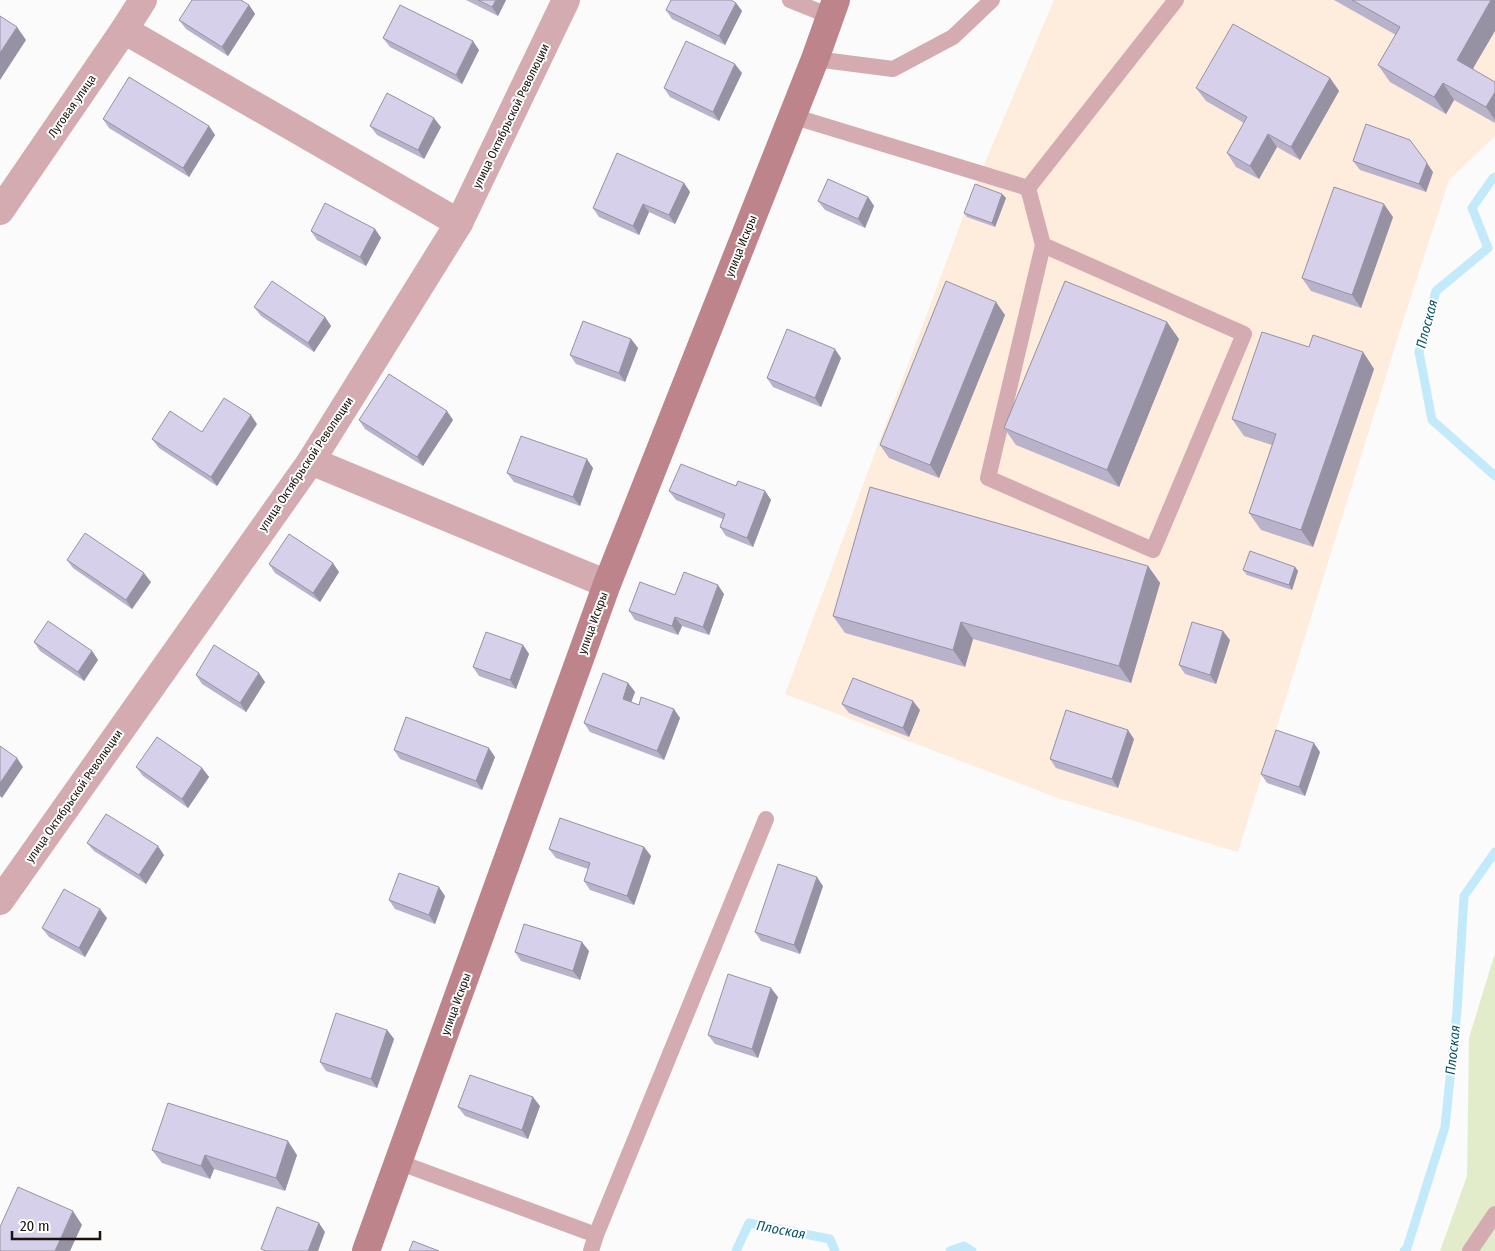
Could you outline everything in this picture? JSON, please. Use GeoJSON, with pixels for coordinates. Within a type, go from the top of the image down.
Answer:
{"type":"FeatureCollection","features":[{"type":"Feature","properties":{"kind":"main road","name":"улица Искры"},"geometry":{"type":"LineString","coordinates":[[366,1251],[608,584],[815,59],[833,8]]}},
{"type":"Feature","properties":{"kind":"street","name":"Луговая улица"},"geometry":{"type":"LineString","coordinates":[[0,211],[143,0]]}},
{"type":"Feature","properties":{"kind":"street","name":"улица Октябрьской Революции"},"geometry":{"type":"LineString","coordinates":[[0,901],[311,461],[459,223],[566,0]]}},
{"type":"Feature","properties":{"kind":"street"},"geometry":{"type":"LineString","coordinates":[[124,30],[459,223]]}},
{"type":"Feature","properties":{"kind":"street"},"geometry":{"type":"LineString","coordinates":[[311,461],[608,584]]}},
{"type":"Feature","properties":{"kind":"lane"},"geometry":{"type":"LineString","coordinates":[[790,0],[833,8]]}},
{"type":"Feature","properties":{"kind":"lane"},"geometry":{"type":"LineString","coordinates":[[815,59],[893,69],[953,37],[992,0]]}},
{"type":"Feature","properties":{"kind":"lane"},"geometry":{"type":"LineString","coordinates":[[1028,188],[1176,0]]}},
{"type":"Feature","properties":{"kind":"lane"},"geometry":{"type":"LineString","coordinates":[[792,116],[1028,188]]}},
{"type":"Feature","properties":{"kind":"lane"},"geometry":{"type":"LineString","coordinates":[[1028,188],[1043,245],[988,478],[1154,550],[1244,334],[1043,245]]}},
{"type":"Feature","properties":{"kind":"lane"},"geometry":{"type":"LineString","coordinates":[[591,1251],[766,820]]}},
{"type":"Feature","properties":{"kind":"lane"},"geometry":{"type":"LineString","coordinates":[[398,1162],[596,1235]]}},
{"type":"Feature","properties":{"kind":"lane"},"geometry":{"type":"LineString","coordinates":[[1470,1251],[1495,1214]]}},
{"type":"Feature","properties":{"kind":"shaded area"},"geometry":{"type":"Polygon","coordinates":[[[1054,0],[1495,0],[1495,136],[1449,180],[1404,318],[1238,852],[1058,798],[785,694],[972,193],[1054,0]]]}},
{"type":"Feature","properties":{"kind":"green space"},"geometry":{"type":"Polygon","coordinates":[[[1495,953],[1495,1251],[1440,1251],[1467,1176],[1469,1038],[1495,953]]]}},
{"type":"Feature","properties":{"kind":"building"},"geometry":{"type":"Polygon","coordinates":[[[192,0],[241,0],[249,5],[222,47],[179,20],[192,0]]]}},
{"type":"Feature","properties":{"kind":"building"},"geometry":{"type":"Polygon","coordinates":[[[478,0],[496,0],[492,7],[478,0]]]}},
{"type":"Feature","properties":{"kind":"building"},"geometry":{"type":"Polygon","coordinates":[[[671,0],[731,0],[736,3],[719,36],[666,10],[671,0]]]}},
{"type":"Feature","properties":{"kind":"building"},"geometry":{"type":"Polygon","coordinates":[[[1352,0],[1491,0],[1457,60],[1495,82],[1495,92],[1486,107],[1443,83],[1434,97],[1378,65],[1400,27],[1352,0]]]}},
{"type":"Feature","properties":{"kind":"building"},"geometry":{"type":"Polygon","coordinates":[[[400,5],[473,41],[456,75],[383,38],[400,5]]]}},
{"type":"Feature","properties":{"kind":"building"},"geometry":{"type":"Polygon","coordinates":[[[0,16],[17,27],[0,53],[0,16]]]}},
{"type":"Feature","properties":{"kind":"building"},"geometry":{"type":"Polygon","coordinates":[[[1233,24],[1330,78],[1291,147],[1268,134],[1250,166],[1227,153],[1247,117],[1196,88],[1233,24]]]}},
{"type":"Feature","properties":{"kind":"building"},"geometry":{"type":"Polygon","coordinates":[[[686,41],[735,64],[713,112],[664,88],[686,41]]]}},
{"type":"Feature","properties":{"kind":"building"},"geometry":{"type":"Polygon","coordinates":[[[129,77],[209,126],[183,168],[103,119],[129,77]]]}},
{"type":"Feature","properties":{"kind":"building"},"geometry":{"type":"Polygon","coordinates":[[[387,93],[434,118],[418,150],[370,126],[387,93]]]}},
{"type":"Feature","properties":{"kind":"building"},"geometry":{"type":"Polygon","coordinates":[[[1366,124],[1410,140],[1427,163],[1419,184],[1353,161],[1366,124]]]}},
{"type":"Feature","properties":{"kind":"building"},"geometry":{"type":"Polygon","coordinates":[[[617,153],[684,183],[669,215],[643,204],[633,226],[593,208],[617,153]]]}},
{"type":"Feature","properties":{"kind":"building"},"geometry":{"type":"Polygon","coordinates":[[[828,179],[868,197],[858,219],[818,201],[828,179]]]}},
{"type":"Feature","properties":{"kind":"building"},"geometry":{"type":"Polygon","coordinates":[[[975,184],[1002,194],[992,223],[964,213],[975,184]]]}},
{"type":"Feature","properties":{"kind":"building"},"geometry":{"type":"Polygon","coordinates":[[[1334,187],[1384,204],[1352,295],[1302,278],[1334,187]]]}},
{"type":"Feature","properties":{"kind":"building"},"geometry":{"type":"Polygon","coordinates":[[[325,203],[375,229],[360,257],[311,231],[325,203]]]}},
{"type":"Feature","properties":{"kind":"building"},"geometry":{"type":"Polygon","coordinates":[[[272,281],[325,317],[308,343],[254,307],[272,281]]]}},
{"type":"Feature","properties":{"kind":"building"},"geometry":{"type":"Polygon","coordinates":[[[946,281],[996,302],[930,465],[880,445],[946,281]]]}},
{"type":"Feature","properties":{"kind":"building"},"geometry":{"type":"Polygon","coordinates":[[[1065,281],[1167,322],[1107,470],[1004,428],[1065,281]]]}},
{"type":"Feature","properties":{"kind":"building"},"geometry":{"type":"Polygon","coordinates":[[[583,321],[631,339],[619,373],[570,355],[583,321]]]}},
{"type":"Feature","properties":{"kind":"building"},"geometry":{"type":"Polygon","coordinates":[[[787,329],[835,349],[815,398],[767,378],[787,329]]]}},
{"type":"Feature","properties":{"kind":"building"},"geometry":{"type":"Polygon","coordinates":[[[1262,332],[1309,347],[1313,335],[1363,352],[1301,530],[1249,513],[1276,434],[1232,419],[1262,332]]]}},
{"type":"Feature","properties":{"kind":"building"},"geometry":{"type":"Polygon","coordinates":[[[389,374],[447,411],[417,457],[359,420],[389,374]]]}},
{"type":"Feature","properties":{"kind":"building"},"geometry":{"type":"Polygon","coordinates":[[[224,398],[251,415],[211,477],[152,439],[170,411],[202,432],[224,398]]]}},
{"type":"Feature","properties":{"kind":"building"},"geometry":{"type":"Polygon","coordinates":[[[521,436],[587,459],[573,497],[507,473],[521,436]]]}},
{"type":"Feature","properties":{"kind":"building"},"geometry":{"type":"Polygon","coordinates":[[[681,464],[736,486],[738,481],[765,491],[747,538],[720,527],[725,514],[669,491],[681,464]]]}},
{"type":"Feature","properties":{"kind":"building"},"geometry":{"type":"Polygon","coordinates":[[[870,487],[1148,566],[1119,666],[961,622],[953,650],[833,616],[870,487]]]}},
{"type":"Feature","properties":{"kind":"building"},"geometry":{"type":"Polygon","coordinates":[[[85,533],[144,573],[126,600],[67,560],[85,533]]]}},
{"type":"Feature","properties":{"kind":"building"},"geometry":{"type":"Polygon","coordinates":[[[289,534],[333,563],[313,593],[269,564],[289,534]]]}},
{"type":"Feature","properties":{"kind":"building"},"geometry":{"type":"Polygon","coordinates":[[[1250,551],[1295,567],[1289,585],[1243,570],[1250,551]]]}},
{"type":"Feature","properties":{"kind":"building"},"geometry":{"type":"Polygon","coordinates":[[[684,572],[718,585],[703,627],[675,617],[672,626],[629,611],[640,582],[675,595],[684,572]]]}},
{"type":"Feature","properties":{"kind":"building"},"geometry":{"type":"Polygon","coordinates":[[[48,621],[92,651],[78,672],[34,642],[48,621]]]}},
{"type":"Feature","properties":{"kind":"building"},"geometry":{"type":"Polygon","coordinates":[[[1192,622],[1223,631],[1210,675],[1179,665],[1192,622]]]}},
{"type":"Feature","properties":{"kind":"building"},"geometry":{"type":"Polygon","coordinates":[[[486,632],[523,645],[510,680],[473,667],[486,632]]]}},
{"type":"Feature","properties":{"kind":"building"},"geometry":{"type":"Polygon","coordinates":[[[214,645],[259,673],[240,703],[196,675],[214,645]]]}},
{"type":"Feature","properties":{"kind":"building"},"geometry":{"type":"Polygon","coordinates":[[[603,673],[628,683],[623,699],[639,705],[641,697],[674,709],[657,751],[584,723],[603,673]]]}},
{"type":"Feature","properties":{"kind":"building"},"geometry":{"type":"Polygon","coordinates":[[[853,678],[913,701],[903,728],[842,704],[853,678]]]}},
{"type":"Feature","properties":{"kind":"building"},"geometry":{"type":"Polygon","coordinates":[[[1066,710],[1128,730],[1112,779],[1050,759],[1066,710]]]}},
{"type":"Feature","properties":{"kind":"building"},"geometry":{"type":"Polygon","coordinates":[[[406,717],[489,748],[476,781],[394,750],[406,717]]]}},
{"type":"Feature","properties":{"kind":"building"},"geometry":{"type":"Polygon","coordinates":[[[1276,730],[1314,743],[1299,787],[1261,774],[1276,730]]]}},
{"type":"Feature","properties":{"kind":"building"},"geometry":{"type":"Polygon","coordinates":[[[157,737],[202,768],[182,799],[136,767],[157,737]]]}},
{"type":"Feature","properties":{"kind":"building"},"geometry":{"type":"Polygon","coordinates":[[[0,746],[17,758],[0,783],[0,746]]]}},
{"type":"Feature","properties":{"kind":"building"},"geometry":{"type":"Polygon","coordinates":[[[106,814],[158,846],[139,875],[87,843],[106,814]]]}},
{"type":"Feature","properties":{"kind":"building"},"geometry":{"type":"Polygon","coordinates":[[[560,818],[644,847],[627,896],[584,881],[590,863],[549,849],[560,818]]]}},
{"type":"Feature","properties":{"kind":"building"},"geometry":{"type":"Polygon","coordinates":[[[778,864],[817,877],[794,945],[755,932],[778,864]]]}},
{"type":"Feature","properties":{"kind":"building"},"geometry":{"type":"Polygon","coordinates":[[[399,873],[439,887],[429,915],[389,900],[399,873]]]}},
{"type":"Feature","properties":{"kind":"building"},"geometry":{"type":"Polygon","coordinates":[[[64,889],[100,909],[79,948],[42,928],[64,889]]]}},
{"type":"Feature","properties":{"kind":"building"},"geometry":{"type":"Polygon","coordinates":[[[524,924],[582,942],[573,971],[515,952],[524,924]]]}},
{"type":"Feature","properties":{"kind":"building"},"geometry":{"type":"Polygon","coordinates":[[[728,974],[771,988],[752,1049],[708,1035],[728,974]]]}},
{"type":"Feature","properties":{"kind":"building"},"geometry":{"type":"Polygon","coordinates":[[[336,1013],[387,1030],[371,1079],[320,1062],[336,1013]]]}},
{"type":"Feature","properties":{"kind":"building"},"geometry":{"type":"Polygon","coordinates":[[[470,1075],[533,1097],[522,1130],[458,1107],[470,1075]]]}},
{"type":"Feature","properties":{"kind":"building"},"geometry":{"type":"Polygon","coordinates":[[[168,1103],[288,1141],[276,1178],[205,1155],[201,1166],[152,1150],[168,1103]]]}},
{"type":"Feature","properties":{"kind":"building"},"geometry":{"type":"Polygon","coordinates":[[[18,1187],[73,1211],[55,1251],[0,1251],[0,1227],[18,1187]]]}},
{"type":"Feature","properties":{"kind":"building"},"geometry":{"type":"Polygon","coordinates":[[[277,1207],[319,1223],[308,1251],[266,1251],[261,1249],[277,1207]]]}},
{"type":"Feature","properties":{"kind":"building"},"geometry":{"type":"Polygon","coordinates":[[[413,1241],[439,1251],[409,1251],[413,1241]]]}},
{"type":"Feature","properties":{"kind":"waterway","name":"Плоская"},"geometry":{"type":"LineString","coordinates":[[1495,177],[1472,208],[1488,248],[1436,291],[1419,352],[1432,420],[1495,476]]}},
{"type":"Feature","properties":{"kind":"waterway","name":"Плоская"},"geometry":{"type":"LineString","coordinates":[[1404,1251],[1407,1248],[1445,1127],[1457,1011],[1464,896],[1495,852]]}},
{"type":"Feature","properties":{"kind":"waterway","name":"Плоская"},"geometry":{"type":"LineString","coordinates":[[736,1251],[749,1223],[830,1239],[835,1251]]}},
{"type":"Feature","properties":{"kind":"waterway","name":"Плоская"},"geometry":{"type":"LineString","coordinates":[[950,1251],[964,1246],[972,1251]]}}]}
